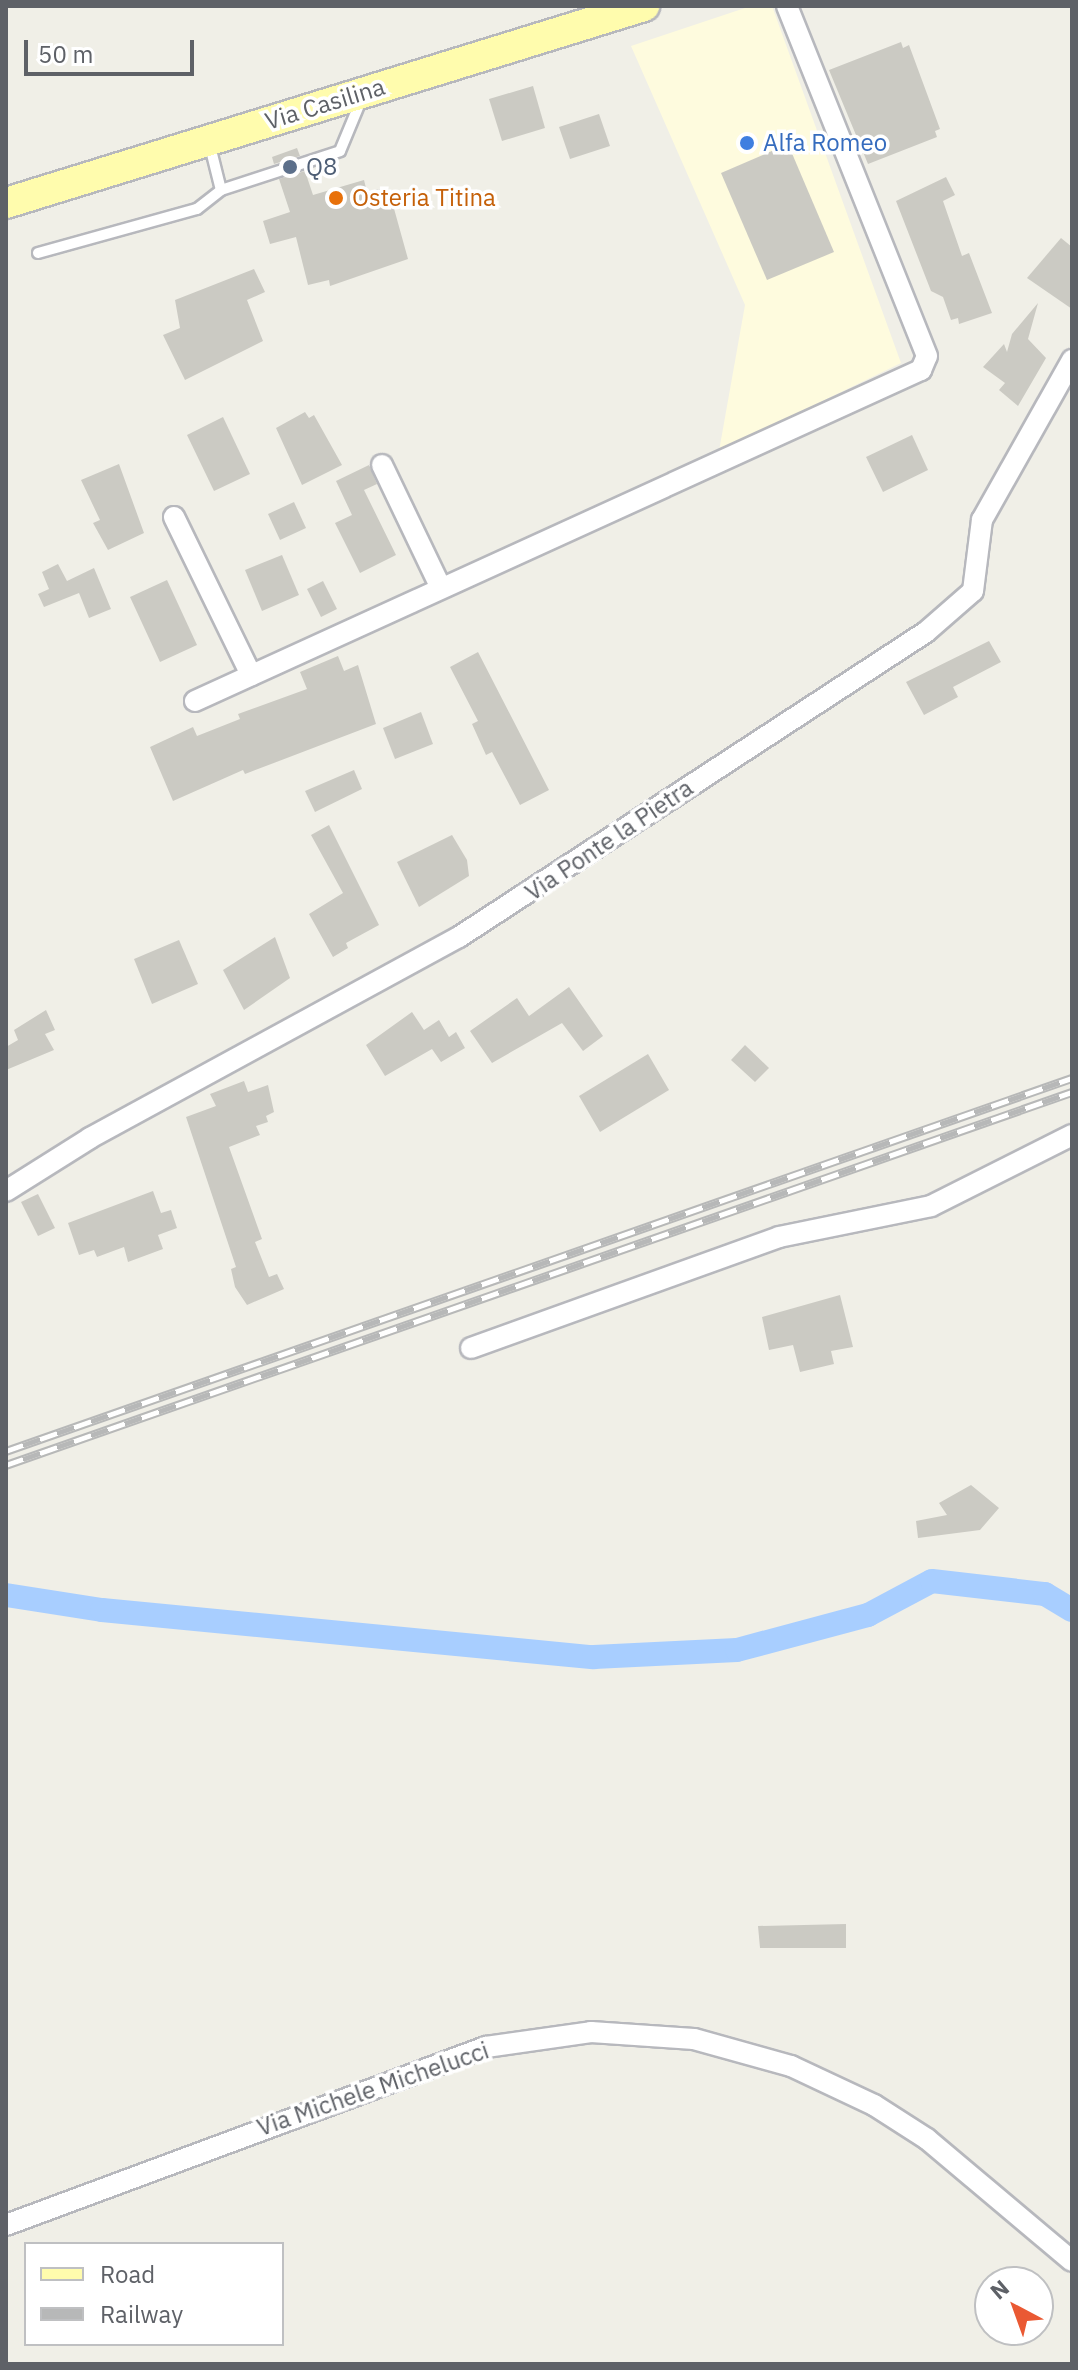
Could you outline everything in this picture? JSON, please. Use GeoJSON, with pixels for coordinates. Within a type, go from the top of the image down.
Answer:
{"type":"FeatureCollection","features":[{"type":"Feature","properties":{"kind":"main road","name":"Via Casilina"},"geometry":{"type":"LineString","coordinates":[[6,203],[644,6]]}},
{"type":"Feature","properties":{"kind":"street"},"geometry":{"type":"LineString","coordinates":[[195,701],[921,370],[927,356],[787,6]]}},
{"type":"Feature","properties":{"kind":"street","name":"Via Ponte la Pietra"},"geometry":{"type":"LineString","coordinates":[[6,1191],[90,1138],[459,937],[926,632],[973,591],[982,520],[1072,360]]}},
{"type":"Feature","properties":{"kind":"street"},"geometry":{"type":"LineString","coordinates":[[382,465],[441,588]]}},
{"type":"Feature","properties":{"kind":"street"},"geometry":{"type":"LineString","coordinates":[[174,517],[251,675]]}},
{"type":"Feature","properties":{"kind":"street"},"geometry":{"type":"LineString","coordinates":[[471,1348],[779,1237],[931,1206],[1072,1135]]}},
{"type":"Feature","properties":{"kind":"street","name":"Via Michele Michelucci"},"geometry":{"type":"LineString","coordinates":[[6,2225],[486,2047],[591,2032],[694,2039],[791,2066],[861,2098],[927,2139],[1072,2261]]}},
{"type":"Feature","properties":{"kind":"lane"},"geometry":{"type":"LineString","coordinates":[[38,253],[197,209],[221,190],[340,151],[364,92]]}},
{"type":"Feature","properties":{"kind":"lane"},"geometry":{"type":"LineString","coordinates":[[208,140],[221,190]]}},
{"type":"Feature","properties":{"kind":"shaded area","name":"Alfa Romeo"},"geometry":{"type":"Polygon","coordinates":[[[751,6],[772,6],[901,363],[719,451],[745,305],[631,46],[751,6]]]}},
{"type":"Feature","properties":{"kind":"building"},"geometry":{"type":"Polygon","coordinates":[[[901,42],[903,48],[909,45],[940,129],[935,131],[937,137],[868,164],[829,70],[901,42]]]}},
{"type":"Feature","properties":{"kind":"building"},"geometry":{"type":"Polygon","coordinates":[[[533,86],[545,128],[502,141],[489,99],[533,86]]]}},
{"type":"Feature","properties":{"kind":"building"},"geometry":{"type":"Polygon","coordinates":[[[599,114],[610,146],[570,159],[559,127],[599,114]]]}},
{"type":"Feature","properties":{"kind":"building"},"geometry":{"type":"Polygon","coordinates":[[[788,144],[834,252],[767,280],[721,173],[788,144]]]}},
{"type":"Feature","properties":{"kind":"building"},"geometry":{"type":"Polygon","coordinates":[[[297,148],[300,156],[274,164],[272,157],[297,148]]]}},
{"type":"Feature","properties":{"kind":"building"},"geometry":{"type":"Polygon","coordinates":[[[305,171],[313,195],[364,180],[367,192],[388,187],[408,259],[330,286],[329,280],[308,285],[296,237],[270,244],[263,221],[290,212],[279,179],[305,171]]]}},
{"type":"Feature","properties":{"kind":"building"},"geometry":{"type":"Polygon","coordinates":[[[946,177],[955,195],[943,201],[962,256],[969,253],[992,313],[959,324],[958,318],[951,320],[943,297],[931,291],[896,201],[946,177]]]}},
{"type":"Feature","properties":{"kind":"building"},"geometry":{"type":"Polygon","coordinates":[[[1061,238],[1072,247],[1072,309],[1027,278],[1061,238]]]}},
{"type":"Feature","properties":{"kind":"building"},"geometry":{"type":"Polygon","coordinates":[[[254,269],[265,292],[247,300],[263,341],[185,380],[163,335],[180,328],[175,300],[254,269]]]}},
{"type":"Feature","properties":{"kind":"building"},"geometry":{"type":"Polygon","coordinates":[[[1038,303],[1028,339],[1046,358],[1018,406],[999,390],[1005,383],[983,367],[1004,344],[1007,352],[1012,334],[1038,303]]]}},
{"type":"Feature","properties":{"kind":"building"},"geometry":{"type":"Polygon","coordinates":[[[305,412],[309,418],[314,415],[342,465],[302,485],[276,428],[305,412]]]}},
{"type":"Feature","properties":{"kind":"building"},"geometry":{"type":"Polygon","coordinates":[[[223,417],[250,474],[214,491],[187,435],[223,417]]]}},
{"type":"Feature","properties":{"kind":"building"},"geometry":{"type":"Polygon","coordinates":[[[912,435],[928,470],[883,492],[866,457],[912,435]]]}},
{"type":"Feature","properties":{"kind":"building"},"geometry":{"type":"Polygon","coordinates":[[[119,464],[144,533],[108,550],[93,523],[100,520],[81,480],[119,464]]]}},
{"type":"Feature","properties":{"kind":"building"},"geometry":{"type":"Polygon","coordinates":[[[369,465],[377,484],[364,490],[396,555],[360,573],[335,523],[352,515],[336,481],[369,465]]]}},
{"type":"Feature","properties":{"kind":"building"},"geometry":{"type":"Polygon","coordinates":[[[294,502],[306,528],[280,540],[268,514],[294,502]]]}},
{"type":"Feature","properties":{"kind":"building"},"geometry":{"type":"Polygon","coordinates":[[[282,555],[299,595],[262,611],[245,570],[282,555]]]}},
{"type":"Feature","properties":{"kind":"building"},"geometry":{"type":"Polygon","coordinates":[[[58,564],[67,581],[94,568],[111,609],[89,618],[79,593],[44,607],[38,594],[49,589],[42,572],[58,564]]]}},
{"type":"Feature","properties":{"kind":"building"},"geometry":{"type":"Polygon","coordinates":[[[167,580],[197,645],[160,662],[130,597],[167,580]]]}},
{"type":"Feature","properties":{"kind":"building"},"geometry":{"type":"Polygon","coordinates":[[[323,581],[337,609],[321,617],[307,589],[323,581]]]}},
{"type":"Feature","properties":{"kind":"building"},"geometry":{"type":"Polygon","coordinates":[[[989,641],[1001,662],[953,687],[958,697],[924,715],[906,682],[989,641]]]}},
{"type":"Feature","properties":{"kind":"building"},"geometry":{"type":"Polygon","coordinates":[[[478,652],[549,790],[520,805],[492,752],[486,755],[472,724],[478,721],[450,667],[478,652]]]}},
{"type":"Feature","properties":{"kind":"building"},"geometry":{"type":"Polygon","coordinates":[[[338,656],[344,671],[358,665],[376,724],[245,774],[243,770],[173,801],[150,747],[193,727],[197,736],[240,719],[238,714],[307,689],[300,672],[338,656]]]}},
{"type":"Feature","properties":{"kind":"building"},"geometry":{"type":"Polygon","coordinates":[[[421,712],[433,744],[395,759],[383,728],[421,712]]]}},
{"type":"Feature","properties":{"kind":"building"},"geometry":{"type":"Polygon","coordinates":[[[354,770],[362,789],[315,812],[305,791],[354,770]]]}},
{"type":"Feature","properties":{"kind":"building"},"geometry":{"type":"Polygon","coordinates":[[[329,825],[379,925],[346,943],[348,948],[333,957],[309,914],[343,893],[311,835],[329,825]]]}},
{"type":"Feature","properties":{"kind":"building"},"geometry":{"type":"Polygon","coordinates":[[[452,835],[467,860],[469,876],[419,907],[397,862],[452,835]]]}},
{"type":"Feature","properties":{"kind":"building"},"geometry":{"type":"Polygon","coordinates":[[[275,937],[290,978],[244,1010],[223,970],[275,937]]]}},
{"type":"Feature","properties":{"kind":"building"},"geometry":{"type":"Polygon","coordinates":[[[179,940],[198,984],[152,1004],[134,959],[179,940]]]}},
{"type":"Feature","properties":{"kind":"building"},"geometry":{"type":"Polygon","coordinates":[[[569,987],[603,1036],[583,1051],[562,1023],[492,1063],[470,1031],[517,998],[529,1016],[569,987]]]}},
{"type":"Feature","properties":{"kind":"building"},"geometry":{"type":"Polygon","coordinates":[[[46,1010],[55,1030],[45,1034],[54,1050],[6,1070],[6,1047],[18,1040],[14,1030],[46,1010]]]}},
{"type":"Feature","properties":{"kind":"building"},"geometry":{"type":"Polygon","coordinates":[[[412,1012],[424,1030],[439,1020],[449,1037],[456,1032],[465,1048],[441,1062],[432,1049],[385,1076],[366,1045],[412,1012]]]}},
{"type":"Feature","properties":{"kind":"building"},"geometry":{"type":"Polygon","coordinates":[[[745,1045],[769,1068],[755,1082],[731,1060],[745,1045]]]}},
{"type":"Feature","properties":{"kind":"building"},"geometry":{"type":"Polygon","coordinates":[[[648,1054],[669,1090],[600,1132],[579,1096],[648,1054]]]}},
{"type":"Feature","properties":{"kind":"building"},"geometry":{"type":"Polygon","coordinates":[[[244,1081],[248,1092],[268,1085],[274,1112],[266,1116],[268,1122],[256,1126],[260,1135],[229,1147],[262,1239],[255,1242],[269,1277],[277,1274],[284,1289],[247,1305],[235,1287],[231,1269],[236,1267],[186,1117],[216,1106],[210,1094],[244,1081]]]}},
{"type":"Feature","properties":{"kind":"building"},"geometry":{"type":"Polygon","coordinates":[[[153,1191],[161,1213],[171,1210],[177,1228],[158,1235],[163,1249],[128,1262],[124,1247],[97,1257],[94,1250],[79,1255],[68,1223],[153,1191]]]}},
{"type":"Feature","properties":{"kind":"building"},"geometry":{"type":"Polygon","coordinates":[[[38,1194],[55,1228],[38,1236],[21,1202],[38,1194]]]}},
{"type":"Feature","properties":{"kind":"building"},"geometry":{"type":"Polygon","coordinates":[[[840,1295],[853,1347],[831,1351],[834,1364],[800,1372],[793,1345],[769,1350],[762,1317],[840,1295]]]}},
{"type":"Feature","properties":{"kind":"building"},"geometry":{"type":"Polygon","coordinates":[[[971,1485],[999,1508],[980,1530],[918,1538],[916,1521],[947,1515],[939,1503],[971,1485]]]}},
{"type":"Feature","properties":{"kind":"building"},"geometry":{"type":"Polygon","coordinates":[[[846,1924],[846,1948],[760,1948],[758,1926],[846,1924]]]}},
{"type":"Feature","properties":{"kind":"waterway"},"geometry":{"type":"LineString","coordinates":[[6,1595],[102,1610],[594,1657],[737,1650],[868,1615],[932,1581],[1045,1594],[1072,1610]]}},
{"type":"Feature","properties":{"kind":"railway"},"geometry":{"type":"LineString","coordinates":[[6,1451],[1072,1078]]}},
{"type":"Feature","properties":{"kind":"railway"},"geometry":{"type":"LineString","coordinates":[[6,1465],[1072,1092]]}},
{"type":"Feature","properties":{"kind":"place","name":"Alfa Romeo"},"geometry":{"type":"Point","coordinates":[747,143]}},
{"type":"Feature","properties":{"kind":"place","name":"Q8"},"geometry":{"type":"Point","coordinates":[290,167]}},
{"type":"Feature","properties":{"kind":"place","name":"Osteria Titina"},"geometry":{"type":"Point","coordinates":[336,198]}}]}
